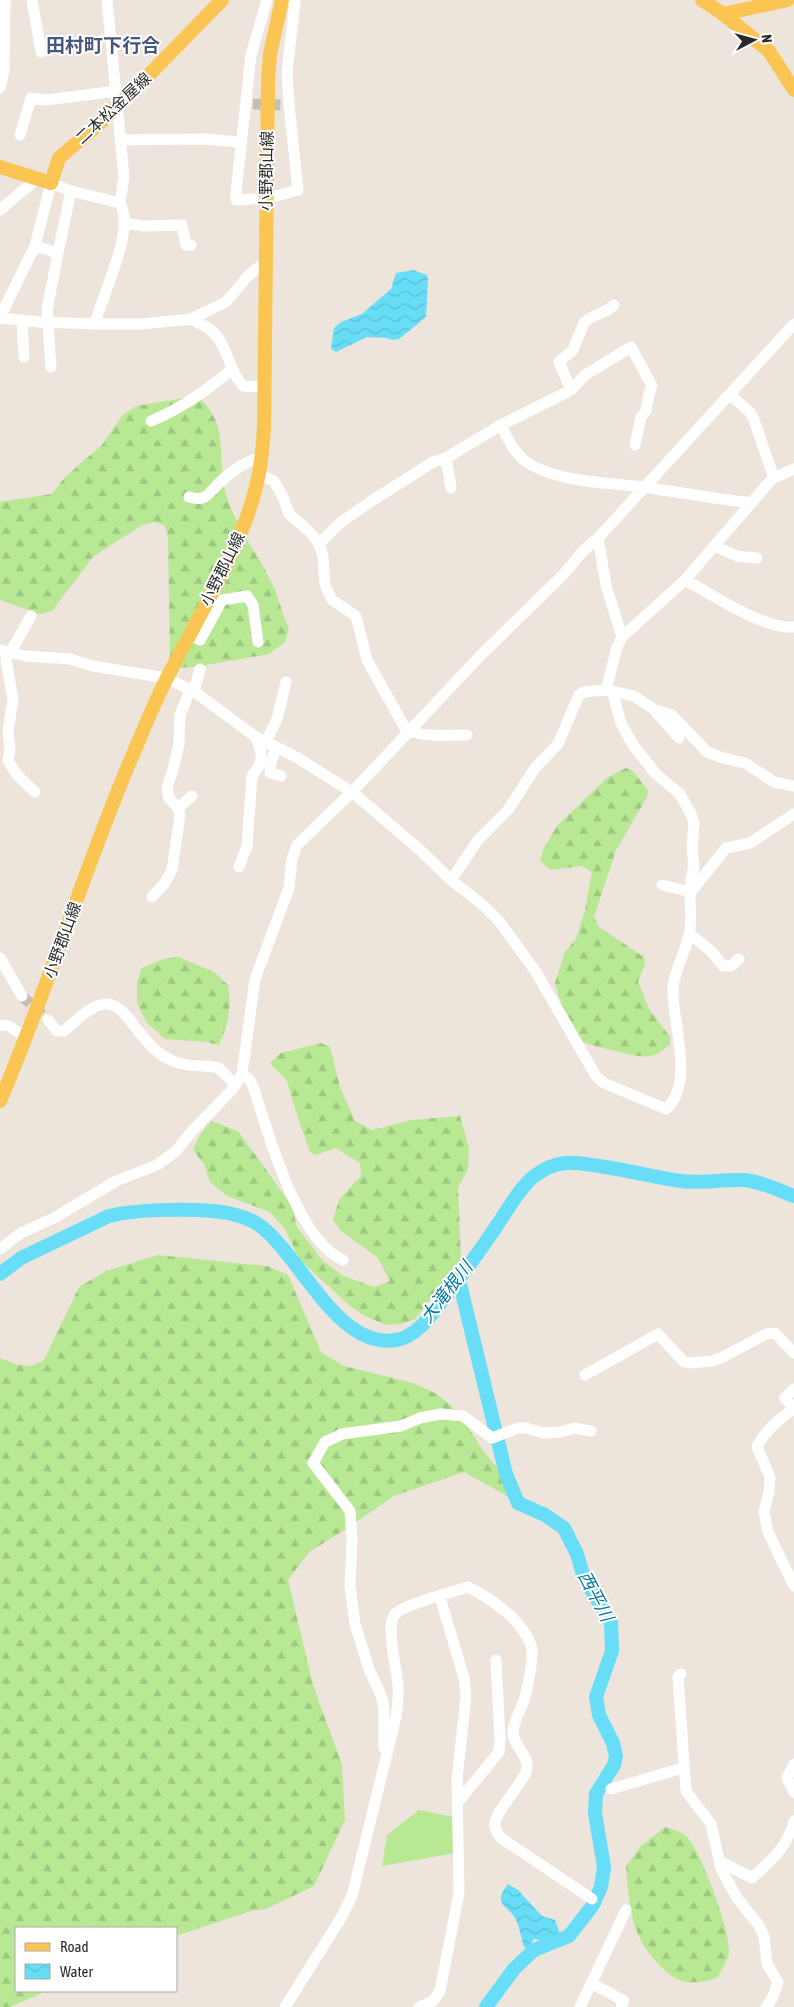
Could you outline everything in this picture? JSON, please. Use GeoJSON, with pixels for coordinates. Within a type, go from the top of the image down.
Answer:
{"type":"FeatureCollection","features":[{"type":"Feature","properties":{"kind":"main road","name":"二本松金屋線"},"geometry":{"type":"LineString","coordinates":[[45,180],[59,158],[98,125],[117,98],[142,82],[222,0]]}},
{"type":"Feature","properties":{"kind":"main road","name":"小野郡山線"},"geometry":{"type":"LineString","coordinates":[[0,1101],[27,1038],[98,841],[166,678],[242,530],[259,474],[264,387],[268,81],[270,54],[282,0]]}},
{"type":"Feature","properties":{"kind":"main road"},"geometry":{"type":"LineString","coordinates":[[702,0],[723,14],[768,51],[794,90]]}},
{"type":"Feature","properties":{"kind":"main road"},"geometry":{"type":"LineString","coordinates":[[723,14],[788,0]]}},
{"type":"Feature","properties":{"kind":"main road"},"geometry":{"type":"LineString","coordinates":[[0,167],[45,180]]}},
{"type":"Feature","properties":{"kind":"street"},"geometry":{"type":"LineString","coordinates":[[0,88],[4,71],[4,0]]}},
{"type":"Feature","properties":{"kind":"street"},"geometry":{"type":"LineString","coordinates":[[32,0],[41,52]]}},
{"type":"Feature","properties":{"kind":"street"},"geometry":{"type":"LineString","coordinates":[[94,329],[100,304],[117,262],[124,223],[124,210],[120,203],[124,177],[107,0]]}},
{"type":"Feature","properties":{"kind":"street"},"geometry":{"type":"LineString","coordinates":[[252,199],[236,200],[240,142],[250,105],[250,55],[267,0]]}},
{"type":"Feature","properties":{"kind":"street"},"geometry":{"type":"LineString","coordinates":[[276,196],[298,190],[285,104],[287,63],[295,2],[291,0]]}},
{"type":"Feature","properties":{"kind":"street"},"geometry":{"type":"LineString","coordinates":[[20,135],[31,98],[48,100],[117,98]]}},
{"type":"Feature","properties":{"kind":"street"},"geometry":{"type":"LineString","coordinates":[[121,140],[204,139],[240,142]]}},
{"type":"Feature","properties":{"kind":"street"},"geometry":{"type":"LineString","coordinates":[[45,180],[35,246],[0,317],[94,329],[191,319],[226,302],[248,276],[265,262]]}},
{"type":"Feature","properties":{"kind":"street"},"geometry":{"type":"LineString","coordinates":[[45,180],[71,191],[120,203]]}},
{"type":"Feature","properties":{"kind":"street"},"geometry":{"type":"LineString","coordinates":[[0,210],[45,180]]}},
{"type":"Feature","properties":{"kind":"street"},"geometry":{"type":"LineString","coordinates":[[51,367],[51,285],[71,191]]}},
{"type":"Feature","properties":{"kind":"street"},"geometry":{"type":"LineString","coordinates":[[124,223],[144,226],[182,225],[186,245],[191,245]]}},
{"type":"Feature","properties":{"kind":"street"},"geometry":{"type":"LineString","coordinates":[[35,246],[58,254]]}},
{"type":"Feature","properties":{"kind":"street"},"geometry":{"type":"LineString","coordinates":[[570,390],[559,362],[573,350],[584,323],[608,311],[614,305]]}},
{"type":"Feature","properties":{"kind":"street"},"geometry":{"type":"LineString","coordinates":[[191,319],[207,327],[219,338],[232,369],[243,386],[264,387]]}},
{"type":"Feature","properties":{"kind":"street"},"geometry":{"type":"LineString","coordinates":[[22,320],[24,357]]}},
{"type":"Feature","properties":{"kind":"street"},"geometry":{"type":"LineString","coordinates":[[0,1249],[21,1232],[54,1218],[116,1181],[146,1170],[176,1151],[235,1085],[242,1074],[255,980],[289,888],[292,859],[297,845],[352,792],[481,655],[564,574],[582,552],[598,538],[794,324]]}},
{"type":"Feature","properties":{"kind":"street"},"geometry":{"type":"LineString","coordinates":[[319,544],[340,523],[433,462],[446,458],[501,425],[570,390],[585,375],[631,347],[652,386],[648,394],[646,411],[641,417],[635,445]]}},
{"type":"Feature","properties":{"kind":"street"},"geometry":{"type":"LineString","coordinates":[[151,421],[166,415],[200,394],[232,369]]}},
{"type":"Feature","properties":{"kind":"street"},"geometry":{"type":"LineString","coordinates":[[730,395],[750,412],[774,478]]}},
{"type":"Feature","properties":{"kind":"street"},"geometry":{"type":"LineString","coordinates":[[501,425],[510,446],[533,466],[571,478],[751,503]]}},
{"type":"Feature","properties":{"kind":"street"},"geometry":{"type":"LineString","coordinates":[[189,497],[202,498],[211,494],[218,484],[242,466],[251,460],[261,458]]}},
{"type":"Feature","properties":{"kind":"street"},"geometry":{"type":"LineString","coordinates":[[446,458],[451,488]]}},
{"type":"Feature","properties":{"kind":"street"},"geometry":{"type":"LineString","coordinates":[[5,652],[26,656],[70,659],[93,666],[166,678],[192,691],[266,742],[352,792],[419,849],[451,880],[483,905],[512,938],[559,1009],[596,1076],[604,1083],[666,1109],[677,1093],[681,1060],[673,986],[690,934],[691,878],[694,867],[692,847],[694,823],[680,794],[674,787],[656,774],[633,745],[621,724],[609,690],[617,647],[622,637],[685,580],[774,478],[794,469]]}},
{"type":"Feature","properties":{"kind":"street"},"geometry":{"type":"LineString","coordinates":[[259,474],[274,481],[283,496],[289,514],[309,531],[319,544],[323,556],[325,585],[332,600],[356,616],[367,660],[399,720],[410,732],[435,735],[467,735]]}},
{"type":"Feature","properties":{"kind":"street"},"geometry":{"type":"LineString","coordinates":[[598,538],[606,585],[622,637]]}},
{"type":"Feature","properties":{"kind":"street"},"geometry":{"type":"LineString","coordinates":[[714,546],[736,556],[757,558]]}},
{"type":"Feature","properties":{"kind":"street"},"geometry":{"type":"LineString","coordinates":[[685,580],[756,618],[785,627],[794,627]]}},
{"type":"Feature","properties":{"kind":"street"},"geometry":{"type":"LineString","coordinates":[[189,634],[200,640],[222,600],[246,596],[253,605],[258,642]]}},
{"type":"Feature","properties":{"kind":"street"},"geometry":{"type":"LineString","coordinates":[[31,616],[5,652],[13,700],[8,730],[10,749],[4,765],[35,792]]}},
{"type":"Feature","properties":{"kind":"street"},"geometry":{"type":"LineString","coordinates":[[152,897],[164,884],[172,870],[180,815],[178,808],[169,798],[167,787],[179,744],[180,715],[200,669]]}},
{"type":"Feature","properties":{"kind":"street"},"geometry":{"type":"LineString","coordinates":[[239,867],[247,846],[252,776],[259,766],[261,752],[277,720],[286,682]]}},
{"type":"Feature","properties":{"kind":"street"},"geometry":{"type":"LineString","coordinates":[[451,880],[478,840],[508,810],[535,768],[558,744],[579,695],[584,692],[609,690],[634,696],[655,710],[672,716],[707,752],[723,758],[745,762],[774,782],[794,786]]}},
{"type":"Feature","properties":{"kind":"street"},"geometry":{"type":"LineString","coordinates":[[655,710],[679,738]]}},
{"type":"Feature","properties":{"kind":"street"},"geometry":{"type":"LineString","coordinates":[[266,742],[271,763],[270,773],[281,776]]}},
{"type":"Feature","properties":{"kind":"street"},"geometry":{"type":"LineString","coordinates":[[178,808],[192,796]]}},
{"type":"Feature","properties":{"kind":"street"},"geometry":{"type":"LineString","coordinates":[[691,892],[726,848],[750,843],[794,814]]}},
{"type":"Feature","properties":{"kind":"street"},"geometry":{"type":"LineString","coordinates":[[662,885],[691,892]]}},
{"type":"Feature","properties":{"kind":"street"},"geometry":{"type":"LineString","coordinates":[[690,934],[712,952],[723,966],[731,966],[739,959]]}},
{"type":"Feature","properties":{"kind":"street"},"geometry":{"type":"LineString","coordinates":[[0,958],[22,996]]}},
{"type":"Feature","properties":{"kind":"street"},"geometry":{"type":"LineString","coordinates":[[48,1020],[57,1031],[64,1031],[89,1010],[102,1004],[112,1005],[121,1010],[141,1035],[166,1058],[193,1067],[219,1068],[235,1085]]}},
{"type":"Feature","properties":{"kind":"street"},"geometry":{"type":"LineString","coordinates":[[0,1025],[9,1026],[27,1038]]}},
{"type":"Feature","properties":{"kind":"street"},"geometry":{"type":"LineString","coordinates":[[242,1074],[253,1086],[270,1139],[289,1186],[310,1230],[322,1246],[343,1260]]}},
{"type":"Feature","properties":{"kind":"street"},"geometry":{"type":"LineString","coordinates":[[585,1375],[658,1334],[683,1361],[690,1363],[712,1361],[721,1358],[766,1334],[775,1334],[794,1353]]}},
{"type":"Feature","properties":{"kind":"street"},"geometry":{"type":"LineString","coordinates":[[794,1389],[785,1398],[794,1409],[772,1428],[760,1441],[758,1447],[770,1477],[769,1492],[764,1512],[768,1532],[794,1586]]}},
{"type":"Feature","properties":{"kind":"street"},"geometry":{"type":"LineString","coordinates":[[384,1762],[384,1708],[381,1695],[368,1669],[355,1624],[350,1586],[352,1540],[350,1511],[313,1463],[325,1442],[342,1434],[401,1426],[420,1418],[441,1414],[463,1416],[492,1438],[518,1428],[526,1428],[544,1434],[574,1428],[591,1431]]}},
{"type":"Feature","properties":{"kind":"street"},"geometry":{"type":"LineString","coordinates":[[285,2007],[348,1905],[364,1849],[396,1717],[398,1688],[391,1635],[392,1618],[396,1612],[409,1606],[468,1587],[481,1593],[510,1615],[524,1633],[532,1646],[526,1694],[513,1731],[516,1742],[527,1762],[526,1772],[496,1818],[496,1830],[500,1838],[592,1899]]}},
{"type":"Feature","properties":{"kind":"street"},"geometry":{"type":"LineString","coordinates":[[419,2007],[433,2001],[440,1990],[459,1893],[458,1757],[466,1696],[464,1678],[440,1597]]}},
{"type":"Feature","properties":{"kind":"street"},"geometry":{"type":"LineString","coordinates":[[458,1802],[499,1752],[500,1724],[496,1660]]}},
{"type":"Feature","properties":{"kind":"street"},"geometry":{"type":"LineString","coordinates":[[681,1674],[678,1677],[686,1791],[711,1824],[719,1861],[726,1879],[738,1898],[754,1916],[764,1936],[767,1964],[778,1982],[772,1999],[766,2007]]}},
{"type":"Feature","properties":{"kind":"street"},"geometry":{"type":"LineString","coordinates":[[794,1764],[787,1781],[794,1792]]}},
{"type":"Feature","properties":{"kind":"street"},"geometry":{"type":"LineString","coordinates":[[611,1789],[683,1768]]}},
{"type":"Feature","properties":{"kind":"street"},"geometry":{"type":"LineString","coordinates":[[719,1861],[752,1878],[780,1850],[791,1835],[794,1821]]}},
{"type":"Feature","properties":{"kind":"street"},"geometry":{"type":"LineString","coordinates":[[580,2007],[626,1910]]}},
{"type":"Feature","properties":{"kind":"street"},"geometry":{"type":"LineString","coordinates":[[592,1983],[624,2000],[621,2007]]}},
{"type":"Feature","properties":{"kind":"green space"},"geometry":{"type":"Polygon","coordinates":[[[184,398],[199,398],[209,409],[216,421],[221,444],[223,481],[230,507],[275,590],[289,629],[285,642],[269,654],[195,667],[176,668],[170,662],[168,537],[164,525],[154,522],[142,525],[93,557],[52,611],[40,614],[0,600],[0,502],[52,494],[65,477],[102,445],[122,416],[136,406],[184,398]]]}},
{"type":"Feature","properties":{"kind":"green space"},"geometry":{"type":"Polygon","coordinates":[[[626,768],[633,771],[648,791],[647,797],[616,850],[594,917],[599,927],[644,957],[645,965],[638,981],[649,1009],[670,1037],[670,1044],[657,1054],[651,1056],[631,1055],[597,1047],[579,1040],[562,1006],[555,983],[565,952],[576,939],[585,910],[592,872],[581,866],[551,870],[540,861],[543,850],[557,826],[608,777],[626,768]]]}},
{"type":"Feature","properties":{"kind":"green space"},"geometry":{"type":"Polygon","coordinates":[[[178,957],[214,972],[228,985],[228,1016],[219,1045],[206,1042],[165,1039],[147,1023],[137,1003],[137,981],[142,968],[163,959],[178,957]]]}},
{"type":"Feature","properties":{"kind":"green space"},"geometry":{"type":"Polygon","coordinates":[[[321,1043],[330,1047],[340,1087],[355,1121],[372,1130],[412,1120],[460,1116],[469,1148],[468,1169],[458,1188],[461,1260],[415,1319],[401,1324],[386,1325],[367,1317],[350,1306],[299,1259],[285,1229],[270,1212],[227,1196],[210,1182],[204,1164],[193,1150],[198,1138],[211,1121],[238,1131],[292,1206],[297,1227],[322,1260],[343,1276],[374,1287],[390,1281],[378,1258],[341,1231],[333,1220],[339,1200],[361,1176],[360,1163],[336,1148],[316,1155],[310,1152],[287,1081],[270,1063],[281,1053],[321,1043]]]}},
{"type":"Feature","properties":{"kind":"green space"},"geometry":{"type":"Polygon","coordinates":[[[158,1255],[267,1266],[288,1275],[321,1352],[344,1366],[413,1383],[437,1394],[459,1413],[482,1449],[515,1490],[511,1498],[464,1472],[394,1496],[309,1552],[288,1580],[313,1685],[342,1765],[345,1820],[314,1886],[266,1909],[251,1911],[178,1935],[178,1927],[15,1927],[15,1992],[44,1992],[10,2007],[0,2007],[0,1358],[18,1365],[31,1366],[44,1360],[79,1287],[106,1271],[158,1255]]]}},
{"type":"Feature","properties":{"kind":"green space"},"geometry":{"type":"Polygon","coordinates":[[[419,1810],[454,1817],[455,1853],[382,1866],[387,1835],[419,1810]]]}},
{"type":"Feature","properties":{"kind":"green space"},"geometry":{"type":"Polygon","coordinates":[[[665,1827],[684,1834],[692,1844],[714,1891],[720,1910],[729,1952],[718,1977],[709,1980],[698,1982],[682,1981],[665,1971],[648,1952],[634,1924],[629,1899],[626,1866],[641,1846],[665,1827]]]}},
{"type":"Feature","properties":{"kind":"water"},"geometry":{"type":"Polygon","coordinates":[[[413,270],[427,275],[426,317],[399,339],[367,337],[336,352],[331,349],[334,328],[341,322],[362,314],[391,289],[396,273],[413,270]]]}},
{"type":"Feature","properties":{"kind":"water"},"geometry":{"type":"Polygon","coordinates":[[[508,1884],[518,1890],[542,1916],[555,1920],[559,1931],[557,1938],[549,1942],[534,1939],[528,1948],[524,1947],[516,1920],[501,1901],[503,1891],[508,1884]]]}},
{"type":"Feature","properties":{"kind":"waterway","name":"大滝根川"},"geometry":{"type":"LineString","coordinates":[[0,1274],[21,1258],[109,1216],[172,1210],[224,1212],[242,1217],[259,1225],[274,1239],[338,1316],[355,1330],[375,1339],[396,1340],[410,1335],[428,1319],[470,1264],[522,1188],[537,1174],[553,1166],[579,1163],[689,1182],[749,1181],[769,1186],[794,1196]]}},
{"type":"Feature","properties":{"kind":"waterway","name":"西平川"},"geometry":{"type":"LineString","coordinates":[[459,1280],[506,1474],[518,1503],[545,1515],[564,1528],[577,1554],[584,1578],[611,1622],[612,1651],[596,1697],[599,1715],[613,1743],[616,1756],[614,1765],[596,1794],[595,1813],[604,1867],[601,1887],[593,1905],[569,1936],[534,1950],[514,1969],[486,2007]]}},
{"type":"Feature","properties":{"kind":"tunnel"},"geometry":{"type":"LineString","coordinates":[[253,104],[281,105]]}},
{"type":"Feature","properties":{"kind":"tunnel"},"geometry":{"type":"LineString","coordinates":[[22,996],[48,1020]]}},
{"type":"Feature","properties":{"kind":"district","name":"田村町下行合"},"geometry":{"type":"Point","coordinates":[103,45]}}]}
